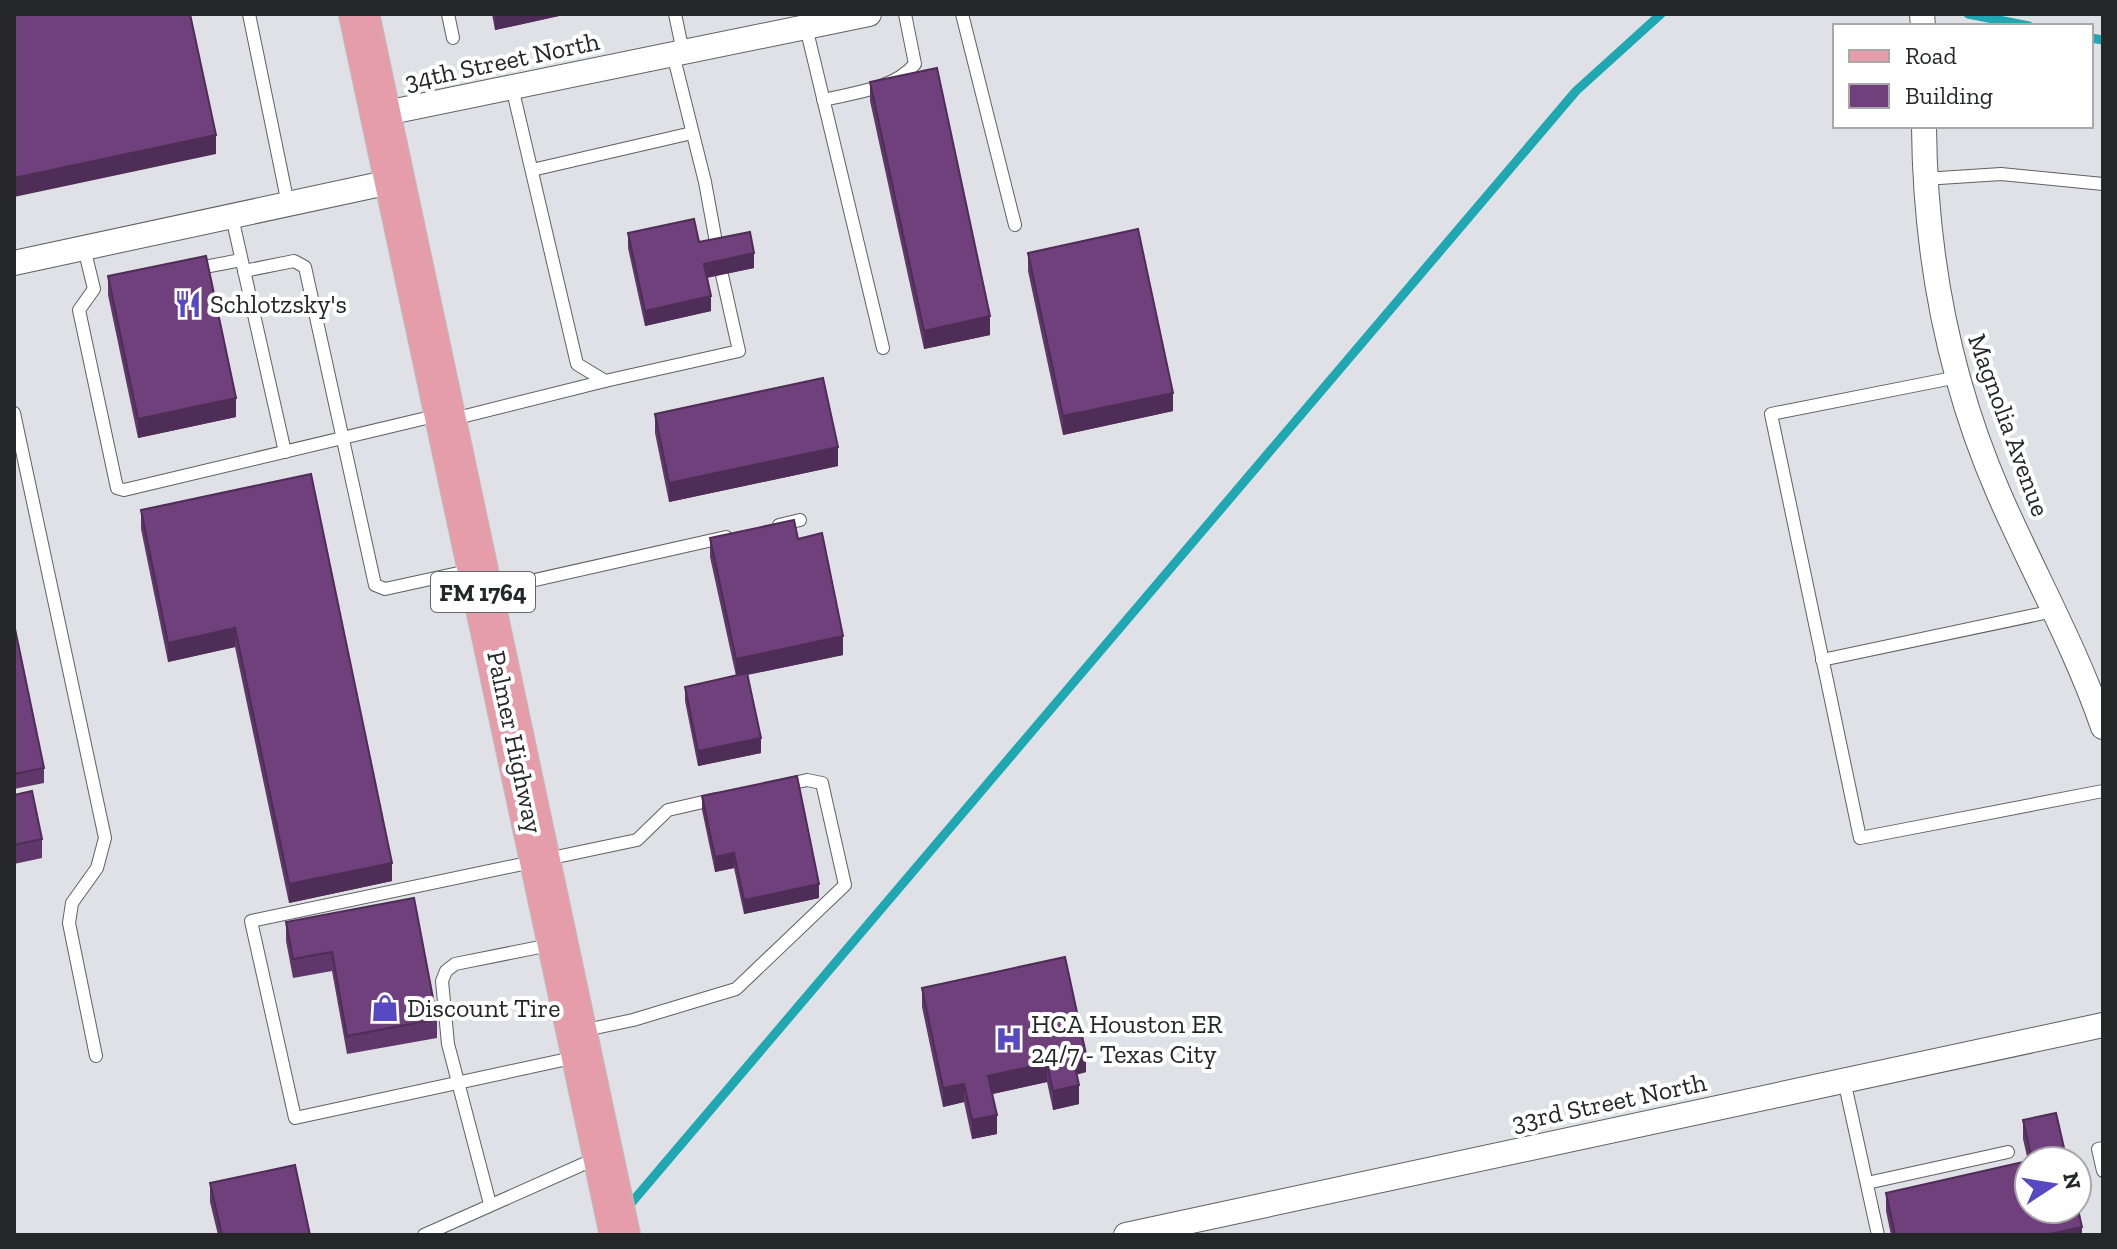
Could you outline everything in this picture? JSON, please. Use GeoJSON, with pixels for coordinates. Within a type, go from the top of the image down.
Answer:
{"type":"FeatureCollection","features":[{"type":"Feature","properties":{"kind":"main road","name":"Palmer Highway"},"geometry":{"type":"LineString","coordinates":[[359,14],[620,1235]]}},
{"type":"Feature","properties":{"kind":"street","name":"34th Street North"},"geometry":{"type":"LineString","coordinates":[[381,114],[869,14]]}},
{"type":"Feature","properties":{"kind":"street","name":"Magnolia Avenue"},"geometry":{"type":"LineString","coordinates":[[1924,128],[1924,179],[1932,259],[1958,377],[1998,492],[2086,676],[2103,727]]}},
{"type":"Feature","properties":{"kind":"street"},"geometry":{"type":"LineString","coordinates":[[14,263],[395,181]]}},
{"type":"Feature","properties":{"kind":"street","name":"33rd Street North"},"geometry":{"type":"LineString","coordinates":[[1126,1235],[1161,1231],[2103,1025]]}},
{"type":"Feature","properties":{"kind":"lane"},"geometry":{"type":"LineString","coordinates":[[249,14],[288,204]]}},
{"type":"Feature","properties":{"kind":"lane"},"geometry":{"type":"LineString","coordinates":[[448,14],[453,38]]}},
{"type":"Feature","properties":{"kind":"lane"},"geometry":{"type":"LineString","coordinates":[[675,14],[678,53],[692,133],[718,253]]}},
{"type":"Feature","properties":{"kind":"lane"},"geometry":{"type":"LineString","coordinates":[[823,100],[886,84],[909,71],[915,64],[905,14]]}},
{"type":"Feature","properties":{"kind":"lane"},"geometry":{"type":"LineString","coordinates":[[962,14],[1015,225]]}},
{"type":"Feature","properties":{"kind":"lane"},"geometry":{"type":"LineString","coordinates":[[806,27],[883,348]]}},
{"type":"Feature","properties":{"kind":"lane"},"geometry":{"type":"LineString","coordinates":[[512,87],[577,364],[605,381]]}},
{"type":"Feature","properties":{"kind":"lane"},"geometry":{"type":"LineString","coordinates":[[532,170],[692,133]]}},
{"type":"Feature","properties":{"kind":"lane"},"geometry":{"type":"LineString","coordinates":[[1924,179],[2001,174],[2103,184]]}},
{"type":"Feature","properties":{"kind":"lane"},"geometry":{"type":"LineString","coordinates":[[232,217],[285,452]]}},
{"type":"Feature","properties":{"kind":"lane"},"geometry":{"type":"LineString","coordinates":[[84,248],[94,289]]}},
{"type":"Feature","properties":{"kind":"lane"},"geometry":{"type":"LineString","coordinates":[[182,271],[294,261],[305,267],[378,588],[481,580],[740,534]]}},
{"type":"Feature","properties":{"kind":"lane"},"geometry":{"type":"LineString","coordinates":[[108,286],[94,289],[79,310],[117,488],[124,490],[342,438],[739,351],[722,275]]}},
{"type":"Feature","properties":{"kind":"lane"},"geometry":{"type":"LineString","coordinates":[[1958,377],[1771,414],[1860,838],[2103,791]]}},
{"type":"Feature","properties":{"kind":"lane"},"geometry":{"type":"LineString","coordinates":[[14,413],[105,838],[97,868],[72,903],[69,923],[96,1056]]}},
{"type":"Feature","properties":{"kind":"lane"},"geometry":{"type":"LineString","coordinates":[[770,527],[800,520]]}},
{"type":"Feature","properties":{"kind":"lane"},"geometry":{"type":"LineString","coordinates":[[1822,660],[2054,611]]}},
{"type":"Feature","properties":{"kind":"lane"},"geometry":{"type":"LineString","coordinates":[[730,796],[668,810],[637,840],[251,921],[295,1118],[456,1083],[580,1044],[633,1020],[736,989],[845,885],[822,783],[807,780],[776,786]]}},
{"type":"Feature","properties":{"kind":"lane"},"geometry":{"type":"LineString","coordinates":[[490,1204],[456,1083],[448,1044],[442,981],[446,971],[455,964],[558,944]]}},
{"type":"Feature","properties":{"kind":"lane"},"geometry":{"type":"LineString","coordinates":[[1844,1080],[1878,1235]]}},
{"type":"Feature","properties":{"kind":"lane"},"geometry":{"type":"LineString","coordinates":[[2103,1148],[2098,1149],[2103,1171]]}},
{"type":"Feature","properties":{"kind":"lane"},"geometry":{"type":"LineString","coordinates":[[1867,1183],[2008,1152]]}},
{"type":"Feature","properties":{"kind":"lane"},"geometry":{"type":"LineString","coordinates":[[424,1235],[490,1204],[606,1163]]}},
{"type":"Feature","properties":{"kind":"building"},"geometry":{"type":"Polygon","coordinates":[[[14,14],[190,14],[216,135],[14,178],[14,14]]]}},
{"type":"Feature","properties":{"kind":"building"},"geometry":{"type":"Polygon","coordinates":[[[937,68],[990,316],[924,331],[870,82],[937,68]]]}},
{"type":"Feature","properties":{"kind":"building"},"geometry":{"type":"Polygon","coordinates":[[[694,219],[699,242],[750,232],[754,253],[704,264],[711,296],[645,311],[628,233],[694,219]]]}},
{"type":"Feature","properties":{"kind":"building"},"geometry":{"type":"Polygon","coordinates":[[[1138,229],[1173,393],[1063,416],[1028,253],[1138,229]]]}},
{"type":"Feature","properties":{"kind":"building"},"geometry":{"type":"Polygon","coordinates":[[[206,256],[236,398],[138,419],[108,276],[206,256]]]}},
{"type":"Feature","properties":{"kind":"building"},"geometry":{"type":"Polygon","coordinates":[[[823,378],[838,447],[669,483],[655,414],[823,378]]]}},
{"type":"Feature","properties":{"kind":"building"},"geometry":{"type":"Polygon","coordinates":[[[311,474],[392,863],[289,884],[235,628],[168,643],[141,510],[311,474]]]}},
{"type":"Feature","properties":{"kind":"building"},"geometry":{"type":"Polygon","coordinates":[[[794,520],[798,539],[822,533],[843,636],[736,659],[710,538],[794,520]]]}},
{"type":"Feature","properties":{"kind":"building"},"geometry":{"type":"Polygon","coordinates":[[[14,624],[44,768],[14,774],[14,624]]]}},
{"type":"Feature","properties":{"kind":"building"},"geometry":{"type":"Polygon","coordinates":[[[747,673],[761,738],[698,751],[685,687],[747,673]]]}},
{"type":"Feature","properties":{"kind":"building"},"geometry":{"type":"Polygon","coordinates":[[[797,776],[819,884],[744,900],[734,853],[715,857],[702,796],[797,776]]]}},
{"type":"Feature","properties":{"kind":"building"},"geometry":{"type":"Polygon","coordinates":[[[32,791],[42,839],[14,845],[14,795],[32,791]]]}},
{"type":"Feature","properties":{"kind":"building","name":"Discount Tire"},"geometry":{"type":"Polygon","coordinates":[[[414,898],[437,1019],[347,1036],[332,952],[293,959],[286,922],[414,898]]]}},
{"type":"Feature","properties":{"kind":"building"},"geometry":{"type":"Polygon","coordinates":[[[1065,957],[1086,1054],[1073,1057],[1079,1085],[1053,1091],[1047,1063],[988,1076],[997,1115],[972,1120],[964,1084],[943,1088],[922,988],[1065,957]]]}},
{"type":"Feature","properties":{"kind":"building"},"geometry":{"type":"Polygon","coordinates":[[[2056,1113],[2063,1145],[2029,1145],[2023,1120],[2056,1113]]]}},
{"type":"Feature","properties":{"kind":"building"},"geometry":{"type":"Polygon","coordinates":[[[2013,1164],[2013,1225],[2082,1227],[2045,1235],[1895,1235],[1886,1193],[2013,1164]]]}},
{"type":"Feature","properties":{"kind":"building"},"geometry":{"type":"Polygon","coordinates":[[[295,1165],[310,1235],[222,1235],[210,1183],[295,1165]]]}},
{"type":"Feature","properties":{"kind":"waterway"},"geometry":{"type":"LineString","coordinates":[[627,1208],[1576,91],[1661,14]]}},
{"type":"Feature","properties":{"kind":"waterway"},"geometry":{"type":"LineString","coordinates":[[1968,14],[2019,24]]}},
{"type":"Feature","properties":{"kind":"waterway"},"geometry":{"type":"LineString","coordinates":[[2093,38],[2103,40]]}},
{"type":"Feature","properties":{"kind":"place","name":"Schlotzsky's"},"geometry":{"type":"Point","coordinates":[188,304]}},
{"type":"Feature","properties":{"kind":"place","name":"Discount Tire"},"geometry":{"type":"Point","coordinates":[385,1008]}},
{"type":"Feature","properties":{"kind":"place","name":"HCA Houston ER 24/7 - Texas City"},"geometry":{"type":"Point","coordinates":[1009,1039]}}]}
